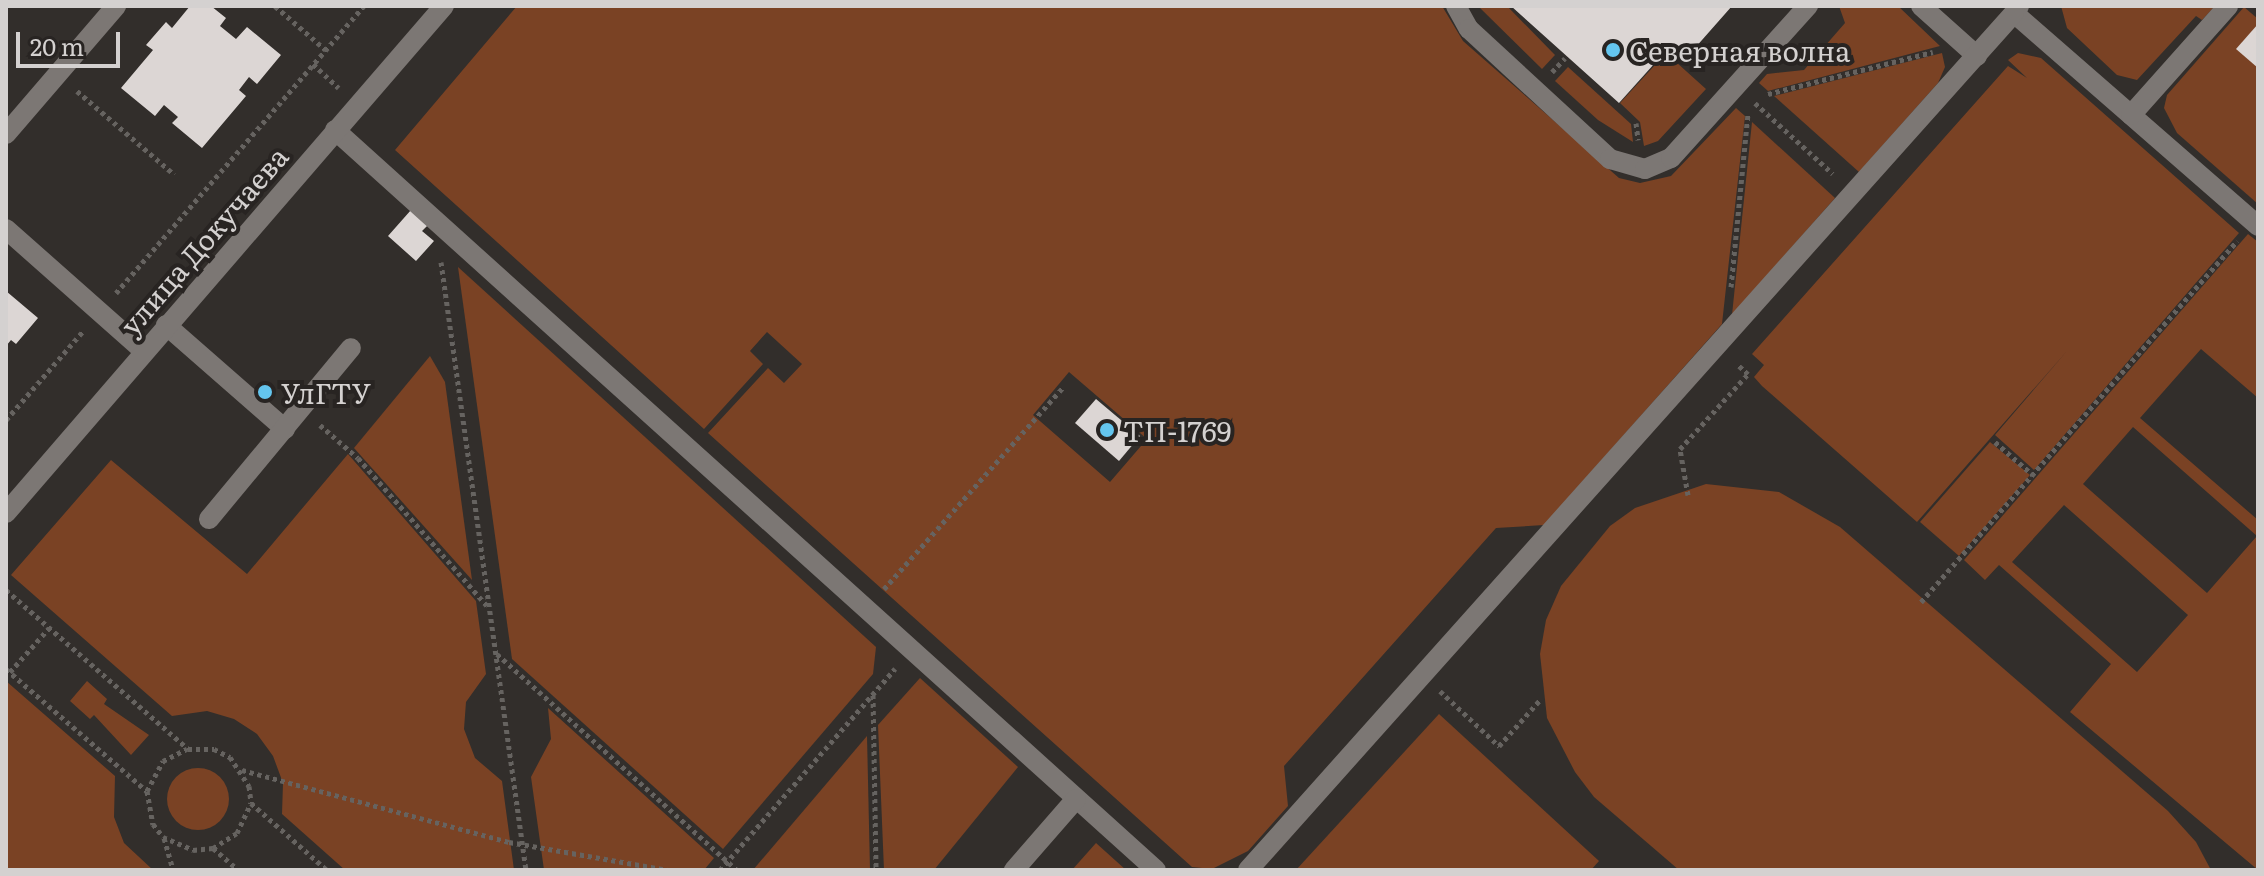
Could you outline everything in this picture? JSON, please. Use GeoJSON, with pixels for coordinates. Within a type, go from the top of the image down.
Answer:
{"type":"FeatureCollection","features":[{"type":"Feature","properties":{"kind":"street"},"geometry":{"type":"LineString","coordinates":[[6,134],[116,6]]}},
{"type":"Feature","properties":{"kind":"street","name":"улица Докучаева"},"geometry":{"type":"LineString","coordinates":[[6,513],[444,6]]}},
{"type":"Feature","properties":{"kind":"street"},"geometry":{"type":"LineString","coordinates":[[1456,6],[1469,29],[1610,159],[1645,169],[1671,158],[1808,6]]}},
{"type":"Feature","properties":{"kind":"street"},"geometry":{"type":"LineString","coordinates":[[1921,6],[1977,56]]}},
{"type":"Feature","properties":{"kind":"street"},"geometry":{"type":"LineString","coordinates":[[2131,115],[2228,6]]}},
{"type":"Feature","properties":{"kind":"street"},"geometry":{"type":"LineString","coordinates":[[1248,870],[2017,9],[2131,115],[2256,224]]}},
{"type":"Feature","properties":{"kind":"street"},"geometry":{"type":"LineString","coordinates":[[335,130],[1156,870]]}},
{"type":"Feature","properties":{"kind":"street"},"geometry":{"type":"LineString","coordinates":[[6,229],[144,351]]}},
{"type":"Feature","properties":{"kind":"street"},"geometry":{"type":"LineString","coordinates":[[166,325],[285,429]]}},
{"type":"Feature","properties":{"kind":"street"},"geometry":{"type":"LineString","coordinates":[[209,519],[351,348]]}},
{"type":"Feature","properties":{"kind":"street"},"geometry":{"type":"LineString","coordinates":[[1014,870],[1076,799]]}},
{"type":"Feature","properties":{"kind":"path"},"geometry":{"type":"LineString","coordinates":[[275,6],[326,50]]}},
{"type":"Feature","properties":{"kind":"path"},"geometry":{"type":"LineString","coordinates":[[6,420],[364,6]]}},
{"type":"Feature","properties":{"kind":"path"},"geometry":{"type":"LineString","coordinates":[[1750,98],[1953,47],[1960,40]]}},
{"type":"Feature","properties":{"kind":"path"},"geometry":{"type":"LineString","coordinates":[[313,64],[358,104]]}},
{"type":"Feature","properties":{"kind":"path"},"geometry":{"type":"LineString","coordinates":[[57,74],[174,174]]}},
{"type":"Feature","properties":{"kind":"path"},"geometry":{"type":"LineString","coordinates":[[1750,98],[1855,193]]}},
{"type":"Feature","properties":{"kind":"path"},"geometry":{"type":"LineString","coordinates":[[1731,289],[1750,98]]}},
{"type":"Feature","properties":{"kind":"path"},"geometry":{"type":"LineString","coordinates":[[1921,602],[2256,224]]}},
{"type":"Feature","properties":{"kind":"path"},"geometry":{"type":"LineString","coordinates":[[449,233],[439,244],[526,870]]}},
{"type":"Feature","properties":{"kind":"path"},"geometry":{"type":"LineString","coordinates":[[1723,372],[1743,349]]}},
{"type":"Feature","properties":{"kind":"path"},"geometry":{"type":"LineString","coordinates":[[1688,495],[1680,449],[1748,374],[1733,361]]}},
{"type":"Feature","properties":{"kind":"path"},"geometry":{"type":"LineString","coordinates":[[866,610],[1064,386]]}},
{"type":"Feature","properties":{"kind":"path"},"geometry":{"type":"LineString","coordinates":[[301,409],[358,458],[490,609]]}},
{"type":"Feature","properties":{"kind":"path"},"geometry":{"type":"LineString","coordinates":[[1995,442],[2033,475]]}},
{"type":"Feature","properties":{"kind":"path"},"geometry":{"type":"LineString","coordinates":[[6,590],[188,749]]}},
{"type":"Feature","properties":{"kind":"path"},"geometry":{"type":"LineString","coordinates":[[49,628],[8,671],[147,791]]}},
{"type":"Feature","properties":{"kind":"path"},"geometry":{"type":"LineString","coordinates":[[720,870],[911,650]]}},
{"type":"Feature","properties":{"kind":"path"},"geometry":{"type":"LineString","coordinates":[[496,653],[737,870]]}},
{"type":"Feature","properties":{"kind":"path"},"geometry":{"type":"LineString","coordinates":[[1429,702],[1450,679]]}},
{"type":"Feature","properties":{"kind":"path"},"geometry":{"type":"LineString","coordinates":[[1439,690],[1499,746],[1540,700]]}},
{"type":"Feature","properties":{"kind":"path"},"geometry":{"type":"LineString","coordinates":[[873,694],[876,870]]}},
{"type":"Feature","properties":{"kind":"path"},"geometry":{"type":"LineString","coordinates":[[173,870],[163,837],[153,824],[147,791],[163,761],[188,749],[214,749],[242,770],[522,845],[668,870]]}},
{"type":"Feature","properties":{"kind":"path"},"geometry":{"type":"LineString","coordinates":[[242,770],[251,803],[327,870]]}},
{"type":"Feature","properties":{"kind":"path"},"geometry":{"type":"LineString","coordinates":[[163,837],[193,850],[213,848],[237,833],[251,803]]}},
{"type":"Feature","properties":{"kind":"path"},"geometry":{"type":"LineString","coordinates":[[213,848],[238,870]]}},
{"type":"Feature","properties":{"kind":"shaded area"},"geometry":{"type":"Polygon","coordinates":[[[517,6],[1442,6],[1463,41],[1619,178],[1640,183],[1671,176],[1736,108],[1745,116],[1722,324],[1544,525],[1496,528],[1284,766],[1288,806],[1248,851],[1212,869],[1192,867],[708,433],[768,368],[784,383],[802,364],[767,332],[750,351],[763,364],[704,429],[395,150],[517,6]],[[1069,372],[1033,415],[1110,482],[1147,439],[1069,372]]]}},
{"type":"Feature","properties":{"kind":"shaded area"},"geometry":{"type":"Polygon","coordinates":[[[1478,6],[1507,6],[1555,55],[1542,69],[1478,6]]]}},
{"type":"Feature","properties":{"kind":"shaded area"},"geometry":{"type":"Polygon","coordinates":[[[1839,6],[1898,6],[1940,46],[1768,91],[1759,83],[1767,74],[1804,70],[1845,23],[1839,6]]]}},
{"type":"Feature","properties":{"kind":"shaded area"},"geometry":{"type":"Polygon","coordinates":[[[2061,6],[2215,6],[2202,20],[2196,16],[2137,80],[2117,75],[2067,28],[2061,6]]]}},
{"type":"Feature","properties":{"kind":"shaded area"},"geometry":{"type":"Polygon","coordinates":[[[2244,7],[2258,19],[2258,204],[2177,133],[2164,108],[2167,95],[2244,7]]]}},
{"type":"Feature","properties":{"kind":"shaded area"},"geometry":{"type":"Polygon","coordinates":[[[1666,53],[1706,89],[1658,141],[1644,146],[1640,122],[1620,103],[1666,53]]]}},
{"type":"Feature","properties":{"kind":"shaded area"},"geometry":{"type":"Polygon","coordinates":[[[1942,53],[1945,67],[1938,83],[1859,172],[1774,96],[1942,53]]]}},
{"type":"Feature","properties":{"kind":"shaded area"},"geometry":{"type":"Polygon","coordinates":[[[2018,53],[2041,58],[2239,233],[2034,470],[1995,435],[2067,351],[1917,522],[1762,386],[1754,377],[1764,365],[1752,354],[2008,66],[2027,78],[2008,60],[2018,53]]]}},
{"type":"Feature","properties":{"kind":"shaded area"},"geometry":{"type":"Polygon","coordinates":[[[1568,67],[1631,124],[1633,142],[1598,120],[1555,81],[1568,67]]]}},
{"type":"Feature","properties":{"kind":"shaded area"},"geometry":{"type":"Polygon","coordinates":[[[1752,122],[1835,198],[1732,315],[1752,122]]]}},
{"type":"Feature","properties":{"kind":"shaded area"},"geometry":{"type":"Polygon","coordinates":[[[2248,234],[2258,242],[2258,398],[2201,349],[2140,418],[2258,520],[2258,870],[2070,712],[2111,664],[1999,565],[1985,580],[1964,560],[2248,234]],[[2133,427],[2083,484],[2207,593],[2257,536],[2133,427]],[[2064,505],[2012,562],[2137,672],[2188,615],[2064,505]]]}},
{"type":"Feature","properties":{"kind":"shaded area"},"geometry":{"type":"Polygon","coordinates":[[[458,267],[876,647],[873,674],[723,849],[512,659],[458,267]]]}},
{"type":"Feature","properties":{"kind":"shaded area"},"geometry":{"type":"Polygon","coordinates":[[[430,356],[445,382],[472,580],[354,448],[430,356]]]}},
{"type":"Feature","properties":{"kind":"shaded area"},"geometry":{"type":"Polygon","coordinates":[[[1990,442],[2030,475],[1959,556],[1920,522],[1990,442]]]}},
{"type":"Feature","properties":{"kind":"shaded area"},"geometry":{"type":"Polygon","coordinates":[[[348,454],[476,601],[486,674],[466,702],[464,729],[475,758],[502,781],[514,870],[345,870],[282,814],[283,783],[273,756],[257,734],[234,719],[207,711],[172,716],[11,575],[111,460],[247,574],[348,454]]]}},
{"type":"Feature","properties":{"kind":"shaded area"},"geometry":{"type":"Polygon","coordinates":[[[1706,484],[1779,492],[1840,527],[2168,811],[2196,842],[2211,870],[1679,870],[1594,797],[1575,772],[1547,718],[1540,654],[1546,620],[1561,586],[1610,526],[1635,508],[1706,484]]]}},
{"type":"Feature","properties":{"kind":"shaded area"},"geometry":{"type":"Polygon","coordinates":[[[920,678],[1018,767],[934,870],[884,870],[878,725],[920,678]]]}},
{"type":"Feature","properties":{"kind":"shaded area"},"geometry":{"type":"Polygon","coordinates":[[[6,681],[115,776],[114,817],[124,843],[153,870],[6,870],[6,681]]]}},
{"type":"Feature","properties":{"kind":"shaded area"},"geometry":{"type":"Polygon","coordinates":[[[87,681],[107,699],[104,704],[149,735],[131,755],[94,715],[90,719],[70,701],[87,681]]]}},
{"type":"Feature","properties":{"kind":"shaded area"},"geometry":{"type":"Polygon","coordinates":[[[548,708],[714,858],[704,870],[544,870],[531,777],[551,739],[548,708]]]}},
{"type":"Feature","properties":{"kind":"shaded area"},"geometry":{"type":"Polygon","coordinates":[[[1439,714],[1599,861],[1591,870],[1296,870],[1439,714]]]}},
{"type":"Feature","properties":{"kind":"shaded area"},"geometry":{"type":"Polygon","coordinates":[[[867,736],[870,870],[753,870],[867,736]]]}},
{"type":"Feature","properties":{"kind":"shaded area"},"geometry":{"type":"Polygon","coordinates":[[[198,768],[220,777],[229,799],[220,821],[198,830],[176,821],[167,799],[176,777],[198,768]]]}},
{"type":"Feature","properties":{"kind":"shaded area"},"geometry":{"type":"Polygon","coordinates":[[[1096,843],[1126,870],[1072,870],[1096,843]]]}},
{"type":"Feature","properties":{"kind":"building"},"geometry":{"type":"Polygon","coordinates":[[[190,6],[211,6],[226,18],[220,26],[236,39],[247,27],[281,55],[257,84],[249,77],[239,90],[246,96],[202,148],[172,123],[178,117],[164,105],[155,116],[121,88],[153,50],[146,45],[166,22],[172,28],[190,6]]]}},
{"type":"Feature","properties":{"kind":"building","name":"Северная волна"},"geometry":{"type":"Polygon","coordinates":[[[1511,6],[1732,6],[1687,57],[1672,44],[1619,103],[1511,6]]]}},
{"type":"Feature","properties":{"kind":"building"},"geometry":{"type":"Polygon","coordinates":[[[2258,24],[2258,68],[2236,49],[2258,24]]]}},
{"type":"Feature","properties":{"kind":"building"},"geometry":{"type":"Polygon","coordinates":[[[411,210],[428,225],[422,231],[434,241],[416,261],[388,236],[411,210]]]}},
{"type":"Feature","properties":{"kind":"building"},"geometry":{"type":"Polygon","coordinates":[[[6,291],[38,318],[16,344],[11,340],[6,346],[6,291]]]}},
{"type":"Feature","properties":{"kind":"building","name":"ТП-1769"},"geometry":{"type":"Polygon","coordinates":[[[1096,399],[1140,436],[1119,461],[1075,423],[1096,399]]]}},
{"type":"Feature","properties":{"kind":"place","name":"Северная волна"},"geometry":{"type":"Point","coordinates":[1613,50]}},
{"type":"Feature","properties":{"kind":"place","name":"УлГТУ"},"geometry":{"type":"Point","coordinates":[265,392]}},
{"type":"Feature","properties":{"kind":"place","name":"ТП-1769"},"geometry":{"type":"Point","coordinates":[1107,430]}}]}
